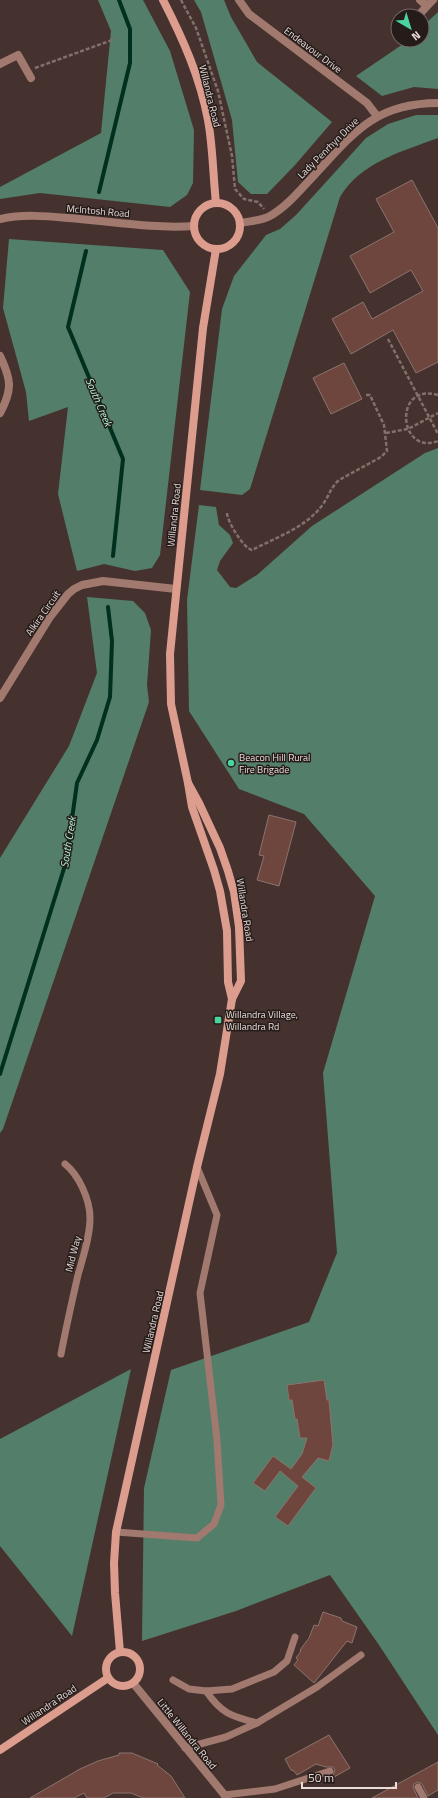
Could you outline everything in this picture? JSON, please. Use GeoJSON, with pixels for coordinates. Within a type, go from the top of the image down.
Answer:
{"type":"FeatureCollection","features":[{"type":"Feature","properties":{"kind":"main road","name":"Willandra Road"},"geometry":{"type":"LineString","coordinates":[[163,0],[184,40],[196,73],[208,120],[216,203]]}},
{"type":"Feature","properties":{"kind":"main road"},"geometry":{"type":"LineString","coordinates":[[216,203],[232,208],[236,212],[240,223],[240,230],[234,241],[223,248],[216,249],[204,245],[198,240],[194,226],[197,214],[211,204],[216,203]]}},
{"type":"Feature","properties":{"kind":"main road","name":"Willandra Road"},"geometry":{"type":"LineString","coordinates":[[216,249],[203,328],[176,589],[170,654],[170,680],[172,711],[192,807],[220,891],[227,931],[228,982],[232,999]]}},
{"type":"Feature","properties":{"kind":"main road","name":"Willandra Road"},"geometry":{"type":"LineString","coordinates":[[120,1652],[114,1563],[116,1532],[220,1074],[232,999],[241,980],[240,927],[234,892],[222,853],[200,803],[188,783]]}},
{"type":"Feature","properties":{"kind":"main road"},"geometry":{"type":"LineString","coordinates":[[120,1652],[132,1654],[139,1663],[140,1674],[133,1683],[122,1686],[112,1682],[108,1678],[106,1672],[107,1665],[114,1654],[120,1652]]}},
{"type":"Feature","properties":{"kind":"main road","name":"Willandra Road"},"geometry":{"type":"LineString","coordinates":[[0,1750],[108,1678]]}},
{"type":"Feature","properties":{"kind":"street","name":"Endeavour Drive"},"geometry":{"type":"LineString","coordinates":[[239,0],[249,14],[367,103],[377,116]]}},
{"type":"Feature","properties":{"kind":"street"},"geometry":{"type":"LineString","coordinates":[[420,0],[426,6],[433,0]]}},
{"type":"Feature","properties":{"kind":"street"},"geometry":{"type":"LineString","coordinates":[[0,64],[18,55],[32,78]]}},
{"type":"Feature","properties":{"kind":"street","name":"Lady Penrhyn Drive"},"geometry":{"type":"LineString","coordinates":[[240,223],[269,216],[282,208],[298,194],[350,137],[377,116],[415,105],[438,103]]}},
{"type":"Feature","properties":{"kind":"street","name":"McIntosh Road"},"geometry":{"type":"LineString","coordinates":[[0,219],[22,216],[51,216],[161,227],[194,226]]}},
{"type":"Feature","properties":{"kind":"street"},"geometry":{"type":"LineString","coordinates":[[0,356],[9,375],[7,399],[0,413]]}},
{"type":"Feature","properties":{"kind":"street","name":"Alkira Circuit"},"geometry":{"type":"LineString","coordinates":[[0,698],[50,617],[68,594],[74,589],[82,585],[103,582],[176,589]]}},
{"type":"Feature","properties":{"kind":"street","name":"Little Willandra Road"},"geometry":{"type":"LineString","coordinates":[[133,1683],[226,1796]]}},
{"type":"Feature","properties":{"kind":"lane","name":"Mid Way"},"geometry":{"type":"LineString","coordinates":[[61,1354],[89,1231],[90,1217],[87,1201],[80,1184],[73,1172],[65,1164]]}},
{"type":"Feature","properties":{"kind":"lane"},"geometry":{"type":"LineString","coordinates":[[116,1532],[197,1538],[214,1524],[221,1505],[217,1440],[200,1293],[217,1215],[198,1167]]}},
{"type":"Feature","properties":{"kind":"lane"},"geometry":{"type":"LineString","coordinates":[[173,1680],[189,1689],[206,1691],[232,1690],[274,1672],[287,1661],[295,1637]]}},
{"type":"Feature","properties":{"kind":"lane"},"geometry":{"type":"LineString","coordinates":[[185,1748],[226,1737],[257,1723],[317,1687],[361,1655]]}},
{"type":"Feature","properties":{"kind":"lane"},"geometry":{"type":"LineString","coordinates":[[206,1691],[212,1701],[229,1715],[257,1723]]}},
{"type":"Feature","properties":{"kind":"lane"},"geometry":{"type":"LineString","coordinates":[[226,1796],[276,1789],[330,1771]]}},
{"type":"Feature","properties":{"kind":"lane"},"geometry":{"type":"LineString","coordinates":[[418,1787],[424,1798]]}},
{"type":"Feature","properties":{"kind":"path"},"geometry":{"type":"LineString","coordinates":[[181,0],[196,28],[218,91],[232,156],[235,189],[244,199],[258,202],[269,216]]}},
{"type":"Feature","properties":{"kind":"path"},"geometry":{"type":"LineString","coordinates":[[27,71],[115,39]]}},
{"type":"Feature","properties":{"kind":"path"},"geometry":{"type":"LineString","coordinates":[[388,339],[438,434]]}},
{"type":"Feature","properties":{"kind":"path"},"geometry":{"type":"LineString","coordinates":[[438,395],[430,394],[418,396],[408,404],[406,410],[406,422],[408,429],[414,437],[420,441],[438,441]]}},
{"type":"Feature","properties":{"kind":"path"},"geometry":{"type":"LineString","coordinates":[[227,513],[230,524],[243,544],[248,549],[252,550],[306,522],[321,508],[334,484],[384,454],[387,447],[384,425],[370,395],[364,395]]}},
{"type":"Feature","properties":{"kind":"path"},"geometry":{"type":"LineString","coordinates":[[386,433],[408,429],[438,412]]}},
{"type":"Feature","properties":{"kind":"green space"},"geometry":{"type":"Polygon","coordinates":[[[98,0],[143,0],[170,51],[194,130],[193,183],[187,195],[170,207],[40,193],[0,199],[0,187],[101,133],[111,31],[98,0]]]}},
{"type":"Feature","properties":{"kind":"green space"},"geometry":{"type":"Polygon","coordinates":[[[194,0],[224,0],[231,17],[257,62],[332,122],[295,165],[267,194],[251,194],[238,182],[232,120],[201,12],[194,0]]]}},
{"type":"Feature","properties":{"kind":"green space"},"geometry":{"type":"Polygon","coordinates":[[[438,12],[438,89],[414,87],[382,96],[356,76],[397,48],[430,48],[430,20],[438,12]]]}},
{"type":"Feature","properties":{"kind":"green space"},"geometry":{"type":"Polygon","coordinates":[[[416,115],[438,115],[438,138],[396,154],[370,167],[349,185],[340,197],[250,489],[242,495],[200,490],[222,309],[234,276],[266,235],[280,229],[296,215],[366,138],[388,124],[416,115]]]}},
{"type":"Feature","properties":{"kind":"green space"},"geometry":{"type":"Polygon","coordinates":[[[9,239],[163,250],[190,292],[160,555],[152,568],[135,571],[104,564],[77,571],[58,494],[68,407],[29,421],[26,392],[3,308],[9,239]]]}},
{"type":"Feature","properties":{"kind":"green space"},"geometry":{"type":"Polygon","coordinates":[[[438,448],[438,1735],[379,1645],[330,1575],[236,1611],[142,1641],[144,1488],[171,1370],[309,1322],[337,1253],[323,1073],[375,896],[304,814],[239,789],[189,711],[187,600],[199,505],[216,507],[219,525],[230,535],[233,543],[220,561],[217,570],[230,587],[236,588],[257,575],[312,526],[425,453],[438,448]]]}},
{"type":"Feature","properties":{"kind":"green space"},"geometry":{"type":"Polygon","coordinates":[[[87,597],[133,601],[145,613],[151,630],[147,685],[149,702],[3,1129],[0,1133],[0,858],[69,746],[97,673],[87,597]]]}},
{"type":"Feature","properties":{"kind":"green space"},"geometry":{"type":"Polygon","coordinates":[[[131,1369],[72,1636],[0,1546],[0,1439],[131,1369]]]}},
{"type":"Feature","properties":{"kind":"building"},"geometry":{"type":"Polygon","coordinates":[[[412,180],[438,228],[438,362],[416,373],[393,330],[351,354],[332,319],[363,302],[372,319],[423,291],[411,270],[370,293],[350,256],[394,232],[376,199],[412,180]]]}},
{"type":"Feature","properties":{"kind":"building"},"geometry":{"type":"Polygon","coordinates":[[[344,363],[362,399],[331,414],[313,378],[344,363]]]}},
{"type":"Feature","properties":{"kind":"building"},"geometry":{"type":"Polygon","coordinates":[[[269,815],[296,822],[279,886],[257,880],[264,856],[259,855],[269,815]]]}},
{"type":"Feature","properties":{"kind":"building"},"geometry":{"type":"Polygon","coordinates":[[[324,1380],[327,1400],[329,1400],[333,1445],[329,1461],[318,1458],[302,1477],[316,1488],[288,1526],[275,1517],[298,1486],[280,1471],[265,1491],[253,1483],[273,1456],[291,1469],[302,1454],[307,1438],[300,1438],[292,1400],[289,1400],[287,1385],[324,1380]]]}},
{"type":"Feature","properties":{"kind":"building"},"geometry":{"type":"Polygon","coordinates":[[[323,1612],[341,1618],[342,1621],[357,1627],[352,1643],[347,1641],[314,1683],[294,1665],[298,1660],[296,1658],[301,1651],[300,1650],[309,1638],[314,1625],[318,1626],[323,1612]]]}},
{"type":"Feature","properties":{"kind":"building"},"geometry":{"type":"Polygon","coordinates":[[[329,1735],[350,1768],[334,1777],[333,1775],[335,1770],[333,1767],[326,1767],[316,1764],[297,1775],[291,1770],[285,1759],[329,1735]]]}},
{"type":"Feature","properties":{"kind":"building"},"geometry":{"type":"Polygon","coordinates":[[[119,1753],[132,1753],[158,1764],[157,1765],[171,1776],[185,1798],[143,1798],[131,1793],[113,1793],[104,1798],[87,1798],[84,1793],[74,1798],[30,1798],[80,1769],[98,1761],[119,1755],[119,1753]]]}},
{"type":"Feature","properties":{"kind":"building"},"geometry":{"type":"Polygon","coordinates":[[[438,1762],[438,1790],[428,1796],[422,1784],[418,1782],[414,1784],[413,1787],[418,1798],[372,1798],[438,1762]]]}},
{"type":"Feature","properties":{"kind":"waterway","name":"South Creek"},"geometry":{"type":"LineString","coordinates":[[99,192],[130,63],[130,29],[119,0]]}},
{"type":"Feature","properties":{"kind":"waterway","name":"South Creek"},"geometry":{"type":"LineString","coordinates":[[86,251],[68,327],[123,459],[113,556]]}},
{"type":"Feature","properties":{"kind":"waterway","name":"South Creek"},"geometry":{"type":"LineString","coordinates":[[0,1074],[66,862],[77,783],[97,740],[110,697],[112,641],[108,607]]}},
{"type":"Feature","properties":{"kind":"place","name":"Beacon Hill Rural Fire Brigade"},"geometry":{"type":"Point","coordinates":[231,763]}},
{"type":"Feature","properties":{"kind":"place","name":"Willandra Village, Willandra Rd"},"geometry":{"type":"Point","coordinates":[218,1020]}}]}
